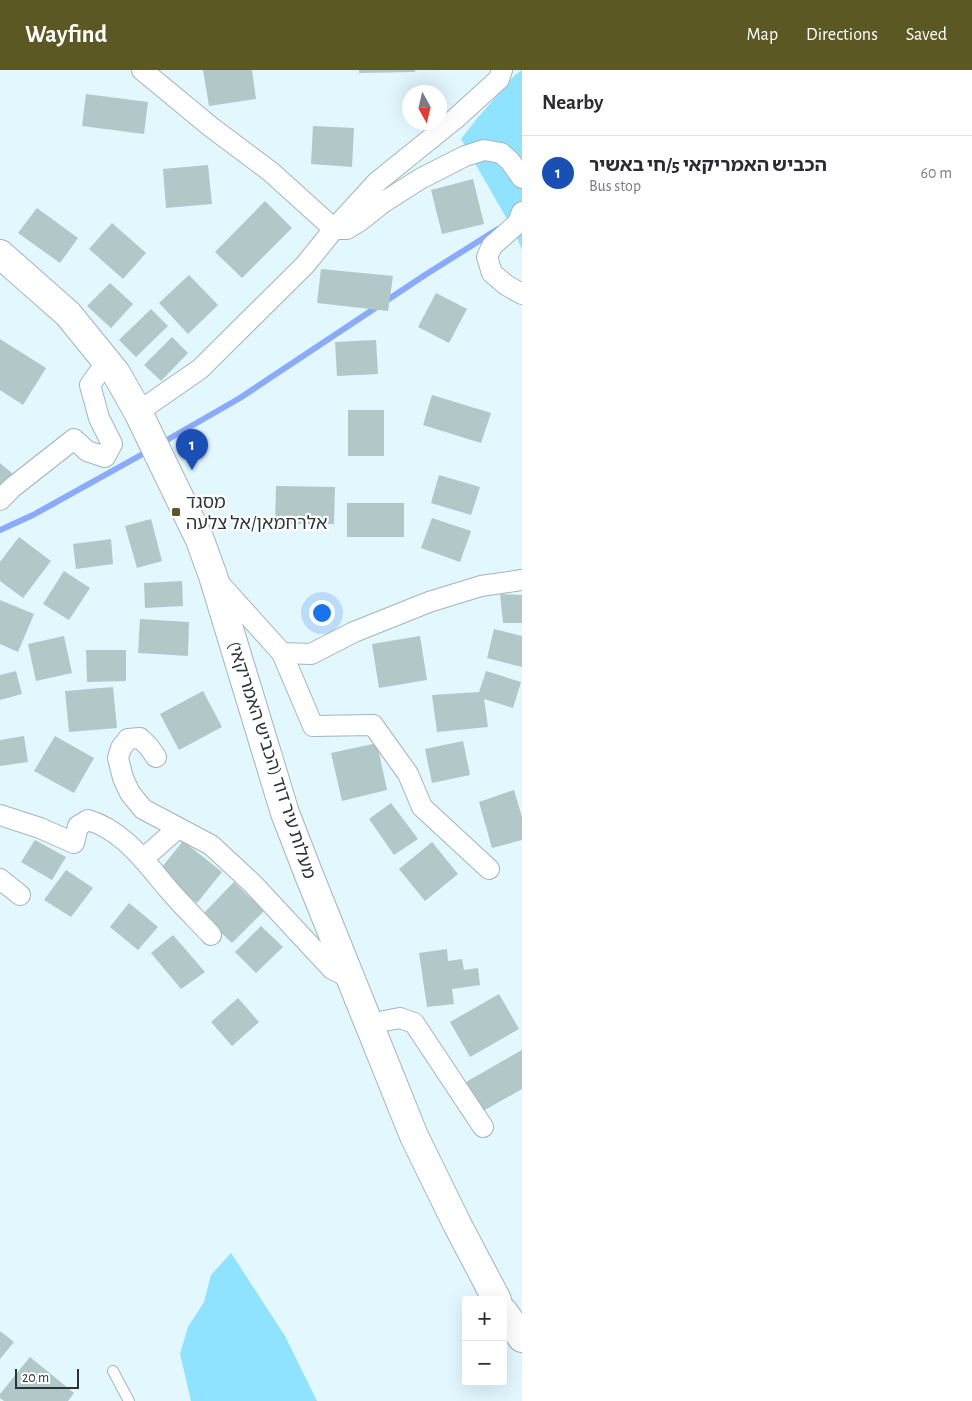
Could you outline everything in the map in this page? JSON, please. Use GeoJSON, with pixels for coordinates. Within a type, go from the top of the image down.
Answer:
{"type":"FeatureCollection","features":[{"type":"Feature","properties":{"kind":"main road","name":"מעלות עיר דוד (הכביש האמריקאי)"},"geometry":{"type":"LineString","coordinates":[[0,254],[68,314],[116,373],[138,412],[200,540],[213,576],[285,813],[414,1136],[495,1296]]}},
{"type":"Feature","properties":{"kind":"main road"},"geometry":{"type":"LineString","coordinates":[[507,1317],[522,1338]]}},
{"type":"Feature","properties":{"kind":"street"},"geometry":{"type":"LineString","coordinates":[[142,70],[210,127],[271,172],[334,229],[347,229],[360,222],[384,202],[420,180],[465,156],[484,150],[501,153],[510,161],[522,178]]}},
{"type":"Feature","properties":{"kind":"street"},"geometry":{"type":"LineString","coordinates":[[138,412],[200,369],[306,265],[334,229],[377,182],[455,119],[500,78],[502,70]]}},
{"type":"Feature","properties":{"kind":"street"},"geometry":{"type":"LineString","coordinates":[[522,212],[518,223],[492,246],[486,258],[492,272],[506,285],[522,294]]}},
{"type":"Feature","properties":{"kind":"street"},"geometry":{"type":"LineString","coordinates":[[0,500],[13,487],[74,439],[87,451],[105,457],[112,444],[99,418],[90,385],[107,361]]}},
{"type":"Feature","properties":{"kind":"street"},"geometry":{"type":"LineString","coordinates":[[213,576],[282,654],[312,726],[373,725],[408,774],[422,807],[490,869]]}},
{"type":"Feature","properties":{"kind":"street"},"geometry":{"type":"LineString","coordinates":[[282,654],[311,654],[354,632],[429,602],[481,586],[522,580]]}},
{"type":"Feature","properties":{"kind":"street"},"geometry":{"type":"LineString","coordinates":[[156,757],[140,738],[128,739],[121,748],[118,758],[123,778],[130,793],[143,810],[211,845],[253,884],[332,969],[350,978]]}},
{"type":"Feature","properties":{"kind":"street"},"geometry":{"type":"LineString","coordinates":[[0,815],[40,828],[74,843],[78,826],[88,820],[98,823],[118,835],[144,858],[170,891],[211,935]]}},
{"type":"Feature","properties":{"kind":"street"},"geometry":{"type":"LineString","coordinates":[[144,858],[178,828]]}},
{"type":"Feature","properties":{"kind":"street"},"geometry":{"type":"LineString","coordinates":[[0,879],[20,895]]}},
{"type":"Feature","properties":{"kind":"street"},"geometry":{"type":"LineString","coordinates":[[368,1024],[400,1018],[414,1023],[483,1127]]}},
{"type":"Feature","properties":{"kind":"lane"},"geometry":{"type":"LineString","coordinates":[[113,1371],[129,1401]]}},
{"type":"Feature","properties":{"kind":"shaded area"},"geometry":{"type":"Polygon","coordinates":[[[522,70],[522,250],[515,233],[461,139],[515,75],[522,70]]]}},
{"type":"Feature","properties":{"kind":"shaded area"},"geometry":{"type":"Polygon","coordinates":[[[231,1253],[285,1336],[317,1401],[191,1401],[180,1354],[188,1327],[204,1302],[211,1275],[231,1253]]]}},
{"type":"Feature","properties":{"kind":"building"},"geometry":{"type":"Polygon","coordinates":[[[203,70],[252,70],[256,99],[209,106],[203,70]]]}},
{"type":"Feature","properties":{"kind":"building"},"geometry":{"type":"Polygon","coordinates":[[[359,70],[415,70],[415,72],[359,73],[359,70]]]}},
{"type":"Feature","properties":{"kind":"building"},"geometry":{"type":"Polygon","coordinates":[[[86,94],[148,102],[144,134],[82,126],[86,94]]]}},
{"type":"Feature","properties":{"kind":"building"},"geometry":{"type":"Polygon","coordinates":[[[313,126],[354,128],[352,167],[311,164],[313,126]]]}},
{"type":"Feature","properties":{"kind":"building"},"geometry":{"type":"Polygon","coordinates":[[[208,165],[212,204],[166,208],[163,169],[208,165]]]}},
{"type":"Feature","properties":{"kind":"building"},"geometry":{"type":"Polygon","coordinates":[[[473,179],[484,224],[442,234],[431,190],[473,179]]]}},
{"type":"Feature","properties":{"kind":"building"},"geometry":{"type":"Polygon","coordinates":[[[265,201],[292,228],[242,278],[215,252],[265,201]]]}},
{"type":"Feature","properties":{"kind":"building"},"geometry":{"type":"Polygon","coordinates":[[[37,208],[78,238],[60,263],[18,233],[37,208]]]}},
{"type":"Feature","properties":{"kind":"building"},"geometry":{"type":"Polygon","coordinates":[[[112,223],[146,253],[123,279],[89,249],[112,223]]]}},
{"type":"Feature","properties":{"kind":"building"},"geometry":{"type":"Polygon","coordinates":[[[321,269],[393,276],[388,311],[317,303],[321,269]]]}},
{"type":"Feature","properties":{"kind":"building"},"geometry":{"type":"Polygon","coordinates":[[[189,275],[218,305],[188,334],[159,303],[189,275]]]}},
{"type":"Feature","properties":{"kind":"building"},"geometry":{"type":"Polygon","coordinates":[[[110,283],[133,304],[111,328],[87,306],[110,283]]]}},
{"type":"Feature","properties":{"kind":"building"},"geometry":{"type":"Polygon","coordinates":[[[436,293],[467,309],[449,343],[418,327],[436,293]]]}},
{"type":"Feature","properties":{"kind":"building"},"geometry":{"type":"Polygon","coordinates":[[[151,309],[168,326],[136,357],[119,340],[151,309]]]}},
{"type":"Feature","properties":{"kind":"building"},"geometry":{"type":"Polygon","coordinates":[[[172,337],[188,353],[161,381],[144,365],[172,337]]]}},
{"type":"Feature","properties":{"kind":"building"},"geometry":{"type":"Polygon","coordinates":[[[0,339],[46,368],[23,405],[0,390],[0,339]]]}},
{"type":"Feature","properties":{"kind":"building"},"geometry":{"type":"Polygon","coordinates":[[[376,340],[378,374],[337,376],[335,342],[376,340]]]}},
{"type":"Feature","properties":{"kind":"building"},"geometry":{"type":"Polygon","coordinates":[[[432,395],[491,413],[481,443],[423,425],[432,395]]]}},
{"type":"Feature","properties":{"kind":"building"},"geometry":{"type":"Polygon","coordinates":[[[348,410],[384,410],[384,456],[348,456],[348,410]]]}},
{"type":"Feature","properties":{"kind":"building"},"geometry":{"type":"Polygon","coordinates":[[[0,463],[13,474],[0,489],[0,463]]]}},
{"type":"Feature","properties":{"kind":"building"},"geometry":{"type":"Polygon","coordinates":[[[439,475],[480,487],[471,515],[431,503],[439,475]]]}},
{"type":"Feature","properties":{"kind":"building"},"geometry":{"type":"Polygon","coordinates":[[[276,486],[335,487],[334,524],[275,524],[276,486]]]}},
{"type":"Feature","properties":{"kind":"building"},"geometry":{"type":"Polygon","coordinates":[[[347,503],[404,503],[404,537],[347,537],[347,503]]]}},
{"type":"Feature","properties":{"kind":"building"},"geometry":{"type":"Polygon","coordinates":[[[432,518],[471,531],[460,562],[421,548],[432,518]]]}},
{"type":"Feature","properties":{"kind":"building"},"geometry":{"type":"Polygon","coordinates":[[[151,519],[162,561],[137,568],[125,526],[151,519]]]}},
{"type":"Feature","properties":{"kind":"building"},"geometry":{"type":"Polygon","coordinates":[[[19,537],[51,561],[23,598],[0,581],[0,562],[19,537]]]}},
{"type":"Feature","properties":{"kind":"building"},"geometry":{"type":"Polygon","coordinates":[[[111,539],[113,564],[76,569],[73,544],[111,539]]]}},
{"type":"Feature","properties":{"kind":"building"},"geometry":{"type":"Polygon","coordinates":[[[64,571],[90,588],[69,620],[43,604],[64,571]]]}},
{"type":"Feature","properties":{"kind":"building"},"geometry":{"type":"Polygon","coordinates":[[[182,581],[183,606],[145,608],[144,583],[182,581]]]}},
{"type":"Feature","properties":{"kind":"building"},"geometry":{"type":"Polygon","coordinates":[[[500,594],[522,595],[522,623],[503,623],[500,594]]]}},
{"type":"Feature","properties":{"kind":"building"},"geometry":{"type":"Polygon","coordinates":[[[0,600],[34,614],[18,652],[0,644],[0,600]]]}},
{"type":"Feature","properties":{"kind":"building"},"geometry":{"type":"Polygon","coordinates":[[[140,619],[189,622],[188,656],[138,653],[140,619]]]}},
{"type":"Feature","properties":{"kind":"building"},"geometry":{"type":"Polygon","coordinates":[[[494,629],[522,636],[522,667],[487,658],[494,629]]]}},
{"type":"Feature","properties":{"kind":"building"},"geometry":{"type":"Polygon","coordinates":[[[64,636],[72,673],[36,681],[28,644],[64,636]]]}},
{"type":"Feature","properties":{"kind":"building"},"geometry":{"type":"Polygon","coordinates":[[[420,636],[427,680],[379,688],[372,644],[420,636]]]}},
{"type":"Feature","properties":{"kind":"building"},"geometry":{"type":"Polygon","coordinates":[[[86,650],[126,650],[126,681],[87,682],[86,650]]]}},
{"type":"Feature","properties":{"kind":"building"},"geometry":{"type":"Polygon","coordinates":[[[16,671],[22,694],[0,700],[0,675],[16,671]]]}},
{"type":"Feature","properties":{"kind":"building"},"geometry":{"type":"Polygon","coordinates":[[[486,671],[521,682],[513,708],[484,699],[488,727],[437,732],[432,695],[479,692],[486,671]]]}},
{"type":"Feature","properties":{"kind":"building"},"geometry":{"type":"Polygon","coordinates":[[[113,687],[117,728],[69,732],[65,691],[113,687]]]}},
{"type":"Feature","properties":{"kind":"building"},"geometry":{"type":"Polygon","coordinates":[[[203,691],[222,727],[179,750],[160,714],[203,691]]]}},
{"type":"Feature","properties":{"kind":"building"},"geometry":{"type":"Polygon","coordinates":[[[24,736],[28,762],[0,766],[0,740],[24,736]]]}},
{"type":"Feature","properties":{"kind":"building"},"geometry":{"type":"Polygon","coordinates":[[[55,736],[94,758],[74,793],[34,771],[55,736]]]}},
{"type":"Feature","properties":{"kind":"building"},"geometry":{"type":"Polygon","coordinates":[[[463,741],[470,775],[432,783],[425,749],[463,741]]]}},
{"type":"Feature","properties":{"kind":"building"},"geometry":{"type":"Polygon","coordinates":[[[377,743],[387,790],[342,801],[331,753],[377,743]]]}},
{"type":"Feature","properties":{"kind":"building"},"geometry":{"type":"Polygon","coordinates":[[[514,790],[522,817],[522,840],[492,848],[479,802],[514,790]]]}},
{"type":"Feature","properties":{"kind":"building"},"geometry":{"type":"Polygon","coordinates":[[[391,803],[418,839],[394,855],[369,819],[391,803]]]}},
{"type":"Feature","properties":{"kind":"building"},"geometry":{"type":"Polygon","coordinates":[[[35,840],[66,857],[52,880],[21,862],[35,840]]]}},
{"type":"Feature","properties":{"kind":"building"},"geometry":{"type":"Polygon","coordinates":[[[183,841],[222,872],[197,903],[158,872],[183,841]]]}},
{"type":"Feature","properties":{"kind":"building"},"geometry":{"type":"Polygon","coordinates":[[[432,842],[458,874],[425,901],[399,869],[432,842]]]}},
{"type":"Feature","properties":{"kind":"building"},"geometry":{"type":"Polygon","coordinates":[[[66,870],[93,888],[71,917],[44,900],[66,870]]]}},
{"type":"Feature","properties":{"kind":"building"},"geometry":{"type":"Polygon","coordinates":[[[234,882],[264,911],[232,943],[202,915],[234,882]]]}},
{"type":"Feature","properties":{"kind":"building"},"geometry":{"type":"Polygon","coordinates":[[[129,903],[158,927],[138,950],[110,927],[129,903]]]}},
{"type":"Feature","properties":{"kind":"building"},"geometry":{"type":"Polygon","coordinates":[[[261,926],[283,947],[256,973],[235,952],[261,926]]]}},
{"type":"Feature","properties":{"kind":"building"},"geometry":{"type":"Polygon","coordinates":[[[173,935],[205,972],[181,989],[151,953],[173,935]]]}},
{"type":"Feature","properties":{"kind":"building"},"geometry":{"type":"Polygon","coordinates":[[[447,949],[448,961],[462,959],[464,970],[478,968],[480,985],[452,989],[454,1004],[427,1007],[419,953],[447,949]]]}},
{"type":"Feature","properties":{"kind":"building"},"geometry":{"type":"Polygon","coordinates":[[[499,994],[519,1029],[470,1057],[450,1022],[499,994]]]}},
{"type":"Feature","properties":{"kind":"building"},"geometry":{"type":"Polygon","coordinates":[[[238,998],[259,1022],[232,1046],[211,1022],[238,998]]]}},
{"type":"Feature","properties":{"kind":"building"},"geometry":{"type":"Polygon","coordinates":[[[522,1050],[522,1089],[483,1111],[466,1082],[522,1050]]]}},
{"type":"Feature","properties":{"kind":"building"},"geometry":{"type":"Polygon","coordinates":[[[0,1331],[14,1342],[0,1359],[0,1331]]]}},
{"type":"Feature","properties":{"kind":"building"},"geometry":{"type":"Polygon","coordinates":[[[30,1357],[74,1393],[68,1401],[4,1401],[0,1398],[0,1394],[30,1357]]]}},
{"type":"Feature","properties":{"kind":"waterway"},"geometry":{"type":"LineString","coordinates":[[160,444],[240,398],[425,275],[498,229]]}},
{"type":"Feature","properties":{"kind":"waterway"},"geometry":{"type":"LineString","coordinates":[[0,530],[33,515],[150,450]]}},
{"type":"Feature","properties":{"kind":"place","name":"הכביש האמריקאי 5/חי באשיר"},"geometry":{"type":"Point","coordinates":[192,470]}},
{"type":"Feature","properties":{"kind":"place","name":"מסגד אלרחמאן/אל צלעה"},"geometry":{"type":"Point","coordinates":[176,512]}}]}
